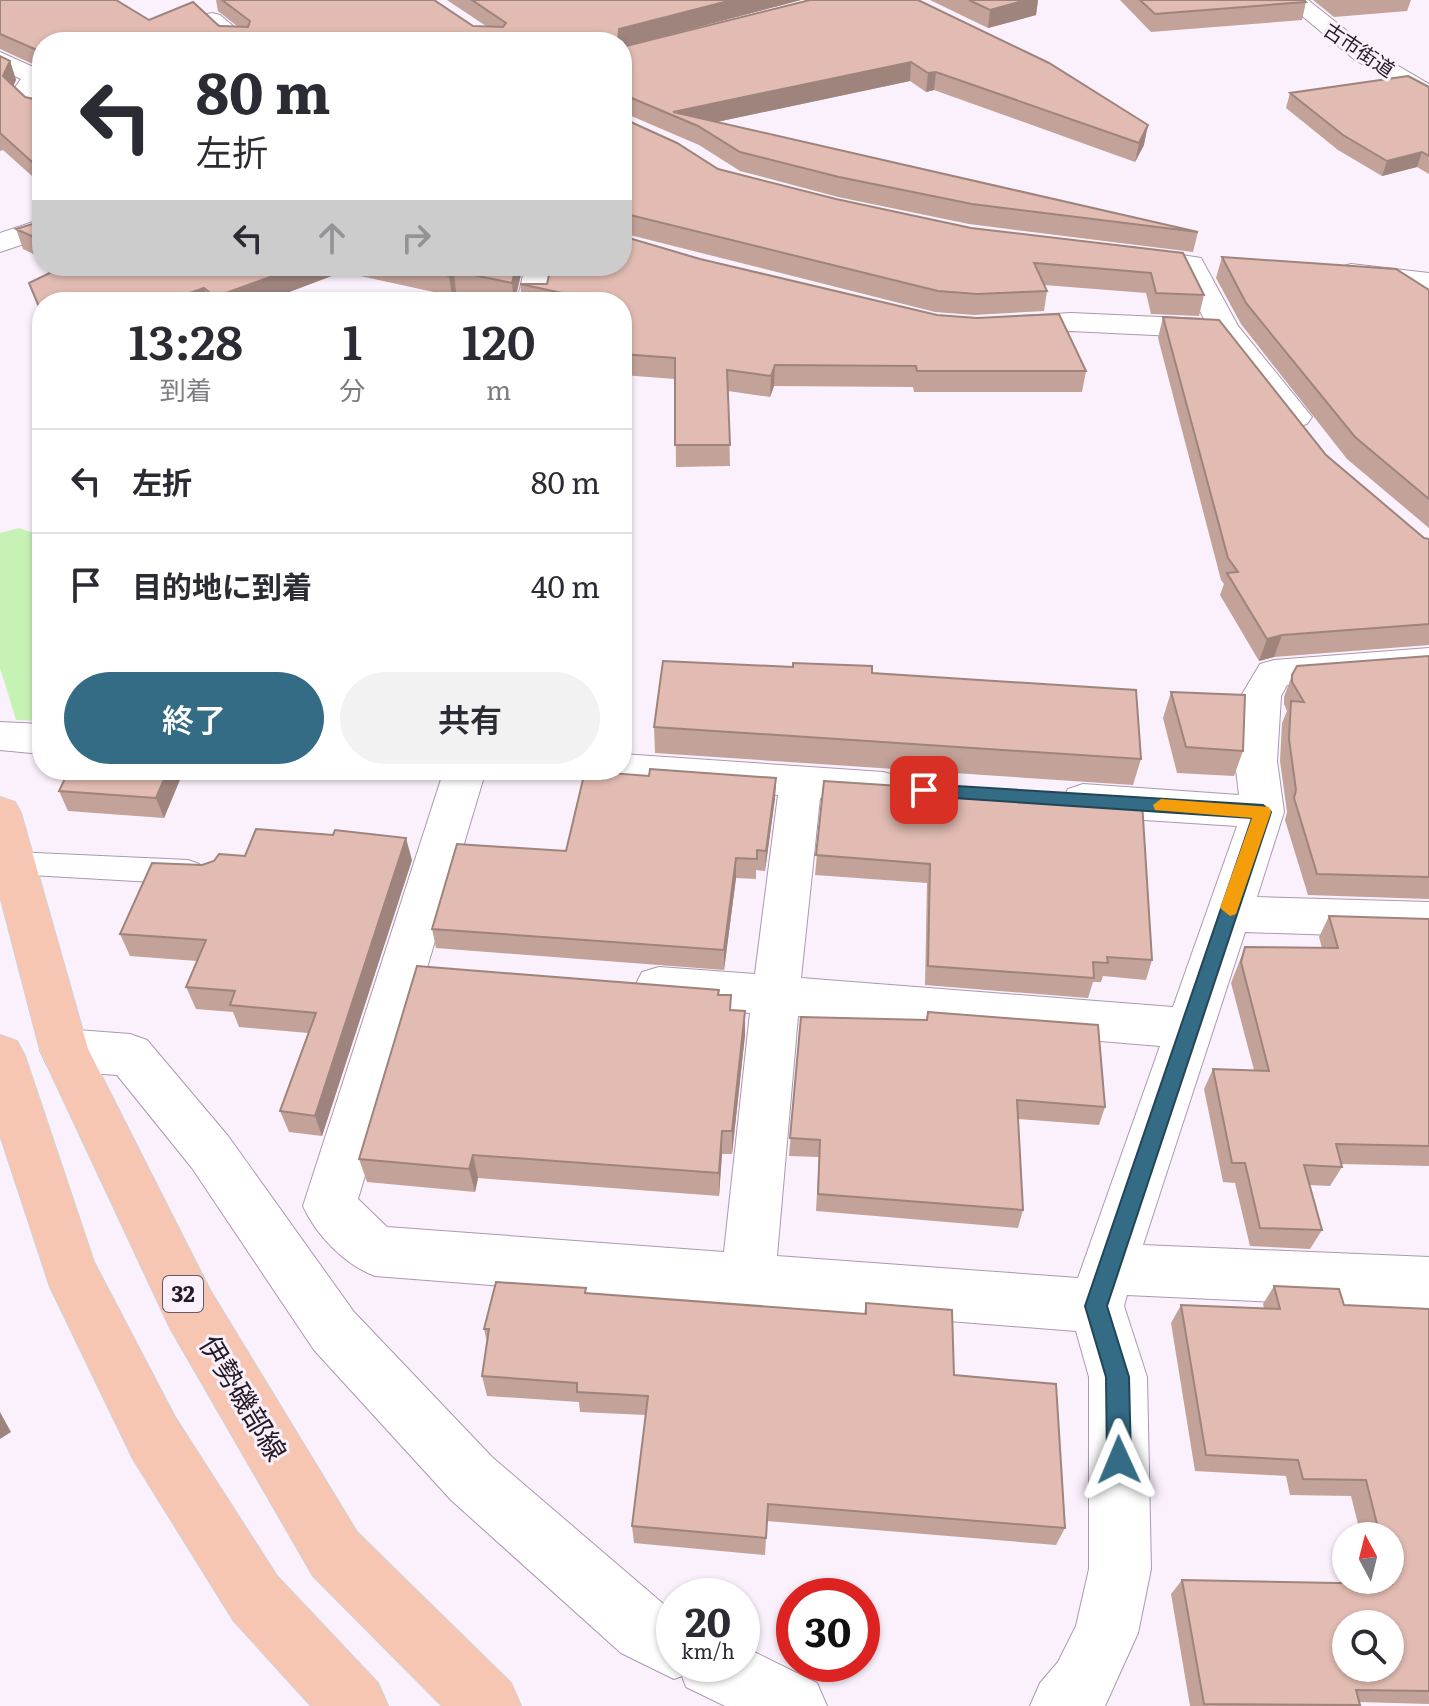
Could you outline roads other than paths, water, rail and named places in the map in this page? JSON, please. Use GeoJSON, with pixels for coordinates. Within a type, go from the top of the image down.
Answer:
{"type":"FeatureCollection","features":[{"type":"Feature","properties":{"kind":"main road","name":"伊勢磯部線"},"geometry":{"type":"LineString","coordinates":[[7,838],[64,1050],[190,1309],[335,1554],[488,1706]]}},
{"type":"Feature","properties":{"kind":"main road"},"geometry":{"type":"LineString","coordinates":[[2,1070],[69,1269],[154,1438],[255,1598],[355,1706]]}},
{"type":"Feature","properties":{"kind":"street","name":"古市街道"},"geometry":{"type":"LineString","coordinates":[[1294,0],[1324,27],[1363,55],[1429,94]]}},
{"type":"Feature","properties":{"kind":"street"},"geometry":{"type":"LineString","coordinates":[[212,20],[227,32]]}},
{"type":"Feature","properties":{"kind":"street"},"geometry":{"type":"LineString","coordinates":[[0,59],[32,75]]}},
{"type":"Feature","properties":{"kind":"street"},"geometry":{"type":"LineString","coordinates":[[32,81],[23,93],[32,101]]}},
{"type":"Feature","properties":{"kind":"street"},"geometry":{"type":"LineString","coordinates":[[0,243],[32,232]]}},
{"type":"Feature","properties":{"kind":"street"},"geometry":{"type":"LineString","coordinates":[[1112,254],[1222,265]]}},
{"type":"Feature","properties":{"kind":"street"},"geometry":{"type":"LineString","coordinates":[[1191,264],[1224,329],[1313,440]]}},
{"type":"Feature","properties":{"kind":"street"},"geometry":{"type":"LineString","coordinates":[[1330,271],[1421,280],[1429,293]]}},
{"type":"Feature","properties":{"kind":"street"},"geometry":{"type":"LineString","coordinates":[[974,327],[1071,322],[1224,329]]}},
{"type":"Feature","properties":{"kind":"street"},"geometry":{"type":"LineString","coordinates":[[1063,1706],[1081,1685],[1106,1633],[1120,1569],[1118,1377],[1102,1288],[1263,812],[1256,761],[1261,696],[1274,673],[1429,661]]}},
{"type":"Feature","properties":{"kind":"street"},"geometry":{"type":"LineString","coordinates":[[0,736],[32,738]]}},
{"type":"Feature","properties":{"kind":"street"},"geometry":{"type":"LineString","coordinates":[[632,770],[929,790]]}},
{"type":"Feature","properties":{"kind":"street"},"geometry":{"type":"LineString","coordinates":[[462,780],[329,1206],[375,1251],[748,1280],[1102,1288],[1429,1283]]}},
{"type":"Feature","properties":{"kind":"street"},"geometry":{"type":"LineString","coordinates":[[748,1280],[776,994],[801,782]]}},
{"type":"Feature","properties":{"kind":"street"},"geometry":{"type":"LineString","coordinates":[[1040,798],[1263,812]]}},
{"type":"Feature","properties":{"kind":"street"},"geometry":{"type":"LineString","coordinates":[[1228,914],[1429,920]]}},
{"type":"Feature","properties":{"kind":"street"},"geometry":{"type":"LineString","coordinates":[[401,968],[448,971]]}},
{"type":"Feature","properties":{"kind":"street"},"geometry":{"type":"LineString","coordinates":[[620,983],[1191,1028]]}},
{"type":"Feature","properties":{"kind":"street"},"geometry":{"type":"LineString","coordinates":[[64,1050],[130,1055],[210,1152],[334,1331],[472,1479],[643,1631],[656,1638]]}},
{"type":"Feature","properties":{"kind":"street"},"geometry":{"type":"LineString","coordinates":[[745,1682],[794,1706]]}},
{"type":"Feature","properties":{"kind":"lane"},"geometry":{"type":"LineString","coordinates":[[7,838],[211,873]]}}]}
